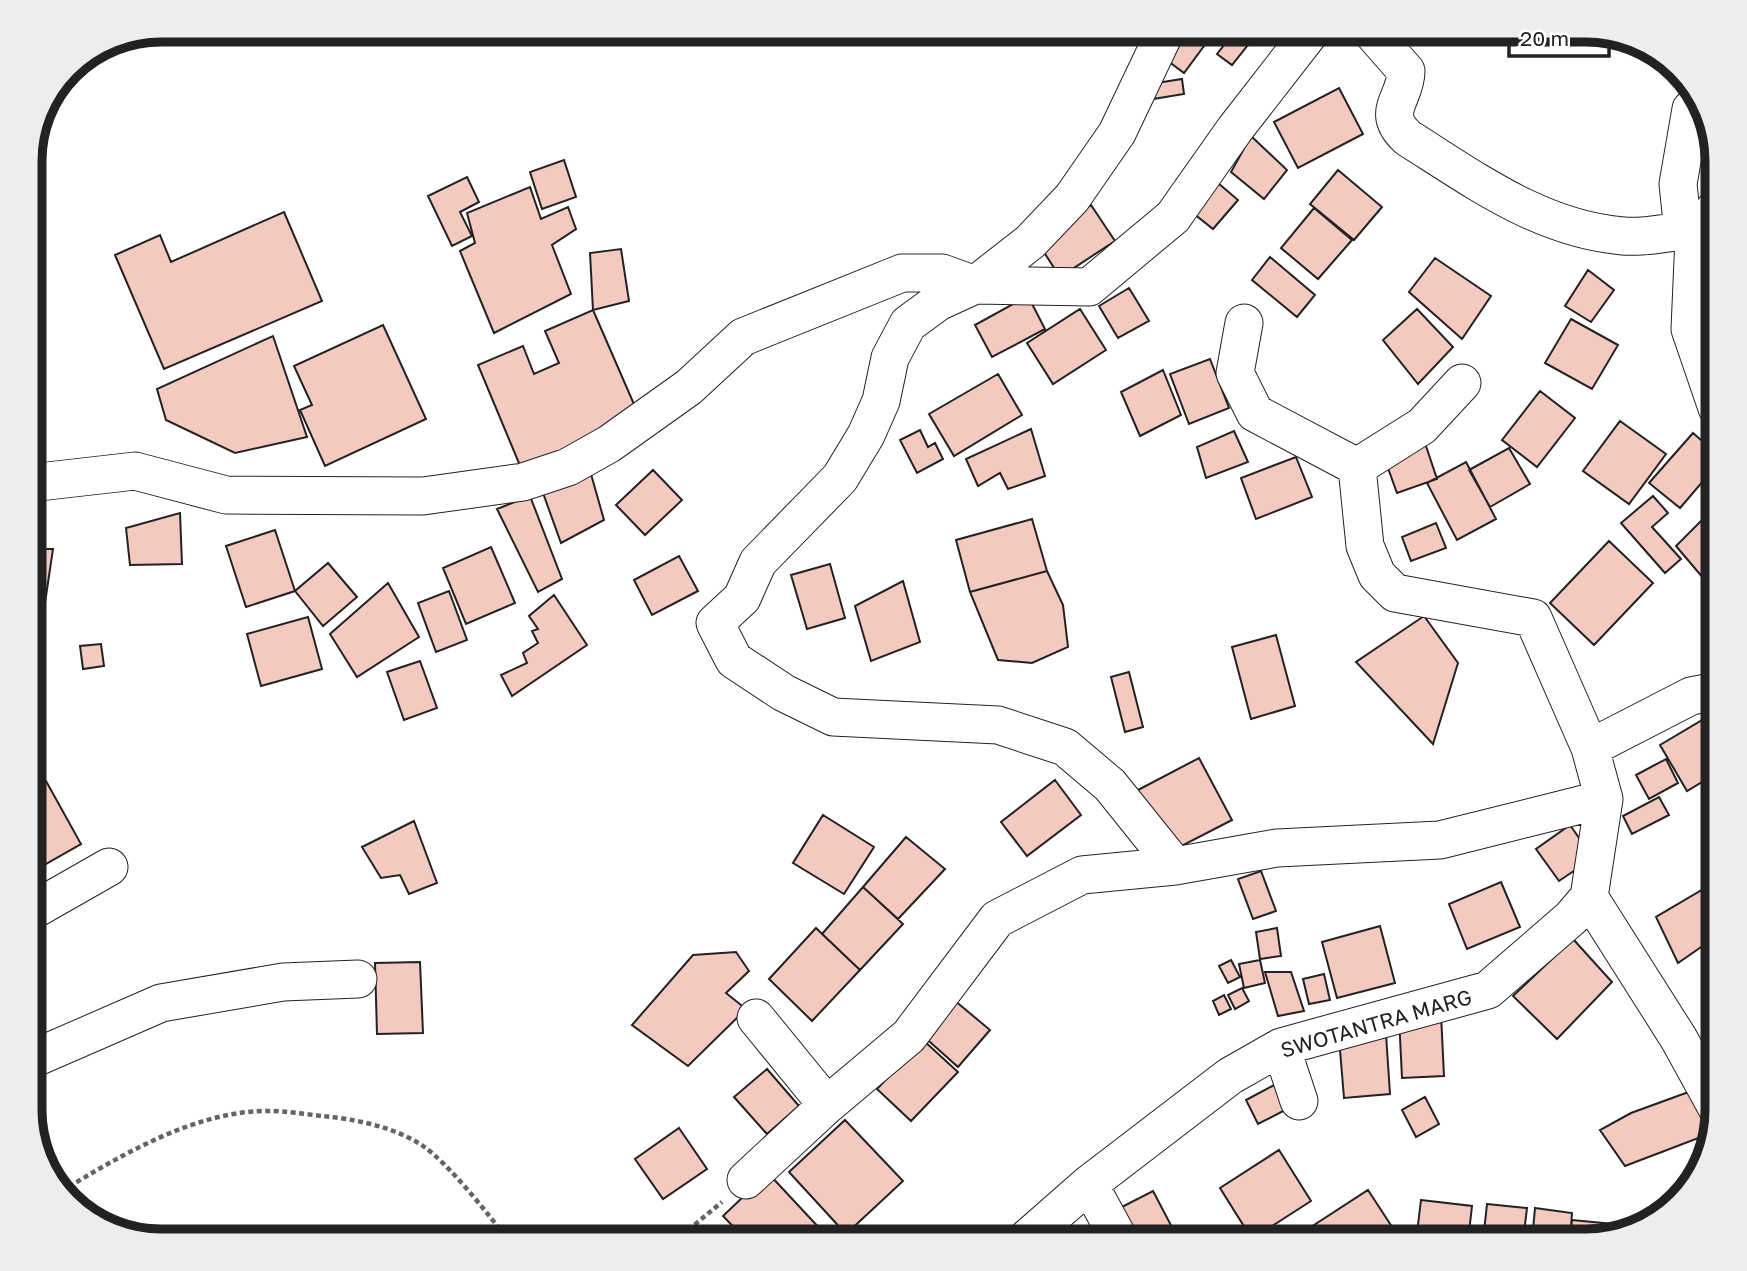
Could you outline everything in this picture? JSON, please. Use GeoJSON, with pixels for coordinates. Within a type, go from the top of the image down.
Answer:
{"type":"FeatureCollection","features":[{"type":"Feature","properties":{"kind":"street"},"geometry":{"type":"LineString","coordinates":[[1160,42],[1117,133],[1072,198],[1030,242],[975,285],[938,302],[908,324],[890,358],[881,401],[866,435],[841,478],[758,562],[742,598],[715,624],[734,660],[784,693],[833,717],[998,725],[1065,747],[1110,785],[1175,866]]}},
{"type":"Feature","properties":{"kind":"street"},"geometry":{"type":"LineString","coordinates":[[42,482],[135,471],[226,495],[423,496],[523,482],[568,467],[619,437],[689,387],[743,337],[902,273],[942,273],[975,285],[1089,287],[1173,216],[1235,129],[1303,42]]}},
{"type":"Feature","properties":{"kind":"street"},"geometry":{"type":"LineString","coordinates":[[1381,42],[1406,71],[1394,115],[1399,130],[1513,205],[1573,229],[1625,236],[1688,234],[1705,218]]}},
{"type":"Feature","properties":{"kind":"street"},"geometry":{"type":"LineString","coordinates":[[1691,109],[1678,184],[1688,234],[1690,329],[1705,373]]}},
{"type":"Feature","properties":{"kind":"street"},"geometry":{"type":"LineString","coordinates":[[1244,323],[1235,373],[1255,413],[1357,467]]}},
{"type":"Feature","properties":{"kind":"street"},"geometry":{"type":"LineString","coordinates":[[1357,467],[1422,426],[1462,383]]}},
{"type":"Feature","properties":{"kind":"street"},"geometry":{"type":"LineString","coordinates":[[1357,467],[1365,546],[1377,575],[1395,593],[1533,618],[1590,748],[1604,799],[1589,897],[1679,1039],[1705,1086]]}},
{"type":"Feature","properties":{"kind":"street"},"geometry":{"type":"LineString","coordinates":[[1590,748],[1691,696],[1705,693]]}},
{"type":"Feature","properties":{"kind":"street"},"geometry":{"type":"LineString","coordinates":[[746,1180],[827,1105],[909,1036],[997,919],[1082,875],[1175,866],[1276,848],[1440,840],[1604,799]]}},
{"type":"Feature","properties":{"kind":"street"},"geometry":{"type":"LineString","coordinates":[[42,905],[109,867]]}},
{"type":"Feature","properties":{"kind":"street","name":"SWOTANTRA MARG"},"geometry":{"type":"LineString","coordinates":[[1038,1229],[1089,1184],[1230,1076],[1281,1047],[1488,990],[1571,918],[1589,897]]}},
{"type":"Feature","properties":{"kind":"street"},"geometry":{"type":"LineString","coordinates":[[42,1055],[161,1003],[284,982],[358,979]]}},
{"type":"Feature","properties":{"kind":"street"},"geometry":{"type":"LineString","coordinates":[[756,1018],[827,1105]]}},
{"type":"Feature","properties":{"kind":"street"},"geometry":{"type":"LineString","coordinates":[[1281,1047],[1299,1101]]}},
{"type":"Feature","properties":{"kind":"street"},"geometry":{"type":"LineString","coordinates":[[1089,1184],[1113,1229]]}},
{"type":"Feature","properties":{"kind":"path"},"geometry":{"type":"LineString","coordinates":[[69,1187],[138,1145],[214,1120],[267,1111],[345,1118],[382,1127],[424,1146],[480,1204],[500,1229]]}},
{"type":"Feature","properties":{"kind":"path"},"geometry":{"type":"LineString","coordinates":[[688,1229],[746,1180]]}},
{"type":"Feature","properties":{"kind":"building"},"geometry":{"type":"Polygon","coordinates":[[[1182,42],[1199,42],[1204,46],[1184,73],[1168,61],[1182,42]]]}},
{"type":"Feature","properties":{"kind":"building"},"geometry":{"type":"Polygon","coordinates":[[[1226,42],[1250,42],[1232,65],[1217,54],[1226,42]]]}},
{"type":"Feature","properties":{"kind":"building"},"geometry":{"type":"Polygon","coordinates":[[[1182,79],[1184,94],[1153,99],[1150,84],[1182,79]]]}},
{"type":"Feature","properties":{"kind":"building"},"geometry":{"type":"Polygon","coordinates":[[[1339,88],[1363,134],[1298,168],[1274,122],[1339,88]]]}},
{"type":"Feature","properties":{"kind":"building"},"geometry":{"type":"Polygon","coordinates":[[[1251,136],[1287,170],[1264,199],[1231,172],[1251,136]]]}},
{"type":"Feature","properties":{"kind":"building"},"geometry":{"type":"Polygon","coordinates":[[[564,160],[576,197],[542,209],[530,172],[564,160]]]}},
{"type":"Feature","properties":{"kind":"building"},"geometry":{"type":"Polygon","coordinates":[[[1338,170],[1382,207],[1354,240],[1310,204],[1338,170]]]}},
{"type":"Feature","properties":{"kind":"building"},"geometry":{"type":"Polygon","coordinates":[[[467,177],[479,202],[460,212],[472,236],[452,246],[428,196],[467,177]]]}},
{"type":"Feature","properties":{"kind":"building"},"geometry":{"type":"Polygon","coordinates":[[[1218,183],[1238,200],[1213,229],[1193,213],[1218,183]]]}},
{"type":"Feature","properties":{"kind":"building"},"geometry":{"type":"Polygon","coordinates":[[[530,187],[541,219],[568,207],[576,229],[552,245],[571,294],[494,333],[460,251],[475,243],[467,213],[530,187]]]}},
{"type":"Feature","properties":{"kind":"building"},"geometry":{"type":"Polygon","coordinates":[[[1091,205],[1115,241],[1060,277],[1036,240],[1091,205]]]}},
{"type":"Feature","properties":{"kind":"building"},"geometry":{"type":"Polygon","coordinates":[[[1314,208],[1352,240],[1318,279],[1281,248],[1314,208]]]}},
{"type":"Feature","properties":{"kind":"building"},"geometry":{"type":"Polygon","coordinates":[[[284,212],[322,301],[164,369],[115,255],[160,235],[171,262],[284,212]]]}},
{"type":"Feature","properties":{"kind":"building"},"geometry":{"type":"Polygon","coordinates":[[[621,249],[629,301],[593,310],[590,253],[621,249]]]}},
{"type":"Feature","properties":{"kind":"building"},"geometry":{"type":"Polygon","coordinates":[[[1270,257],[1315,295],[1297,317],[1252,280],[1270,257]]]}},
{"type":"Feature","properties":{"kind":"building"},"geometry":{"type":"Polygon","coordinates":[[[1435,258],[1491,296],[1462,339],[1409,292],[1435,258]]]}},
{"type":"Feature","properties":{"kind":"building"},"geometry":{"type":"Polygon","coordinates":[[[1588,270],[1614,290],[1591,322],[1565,306],[1588,270]]]}},
{"type":"Feature","properties":{"kind":"building"},"geometry":{"type":"Polygon","coordinates":[[[1129,288],[1149,321],[1118,338],[1099,306],[1129,288]]]}},
{"type":"Feature","properties":{"kind":"building"},"geometry":{"type":"Polygon","coordinates":[[[1028,296],[1045,329],[992,357],[975,325],[1028,296]]]}},
{"type":"Feature","properties":{"kind":"building"},"geometry":{"type":"Polygon","coordinates":[[[1080,309],[1106,350],[1053,384],[1027,343],[1080,309]]]}},
{"type":"Feature","properties":{"kind":"building"},"geometry":{"type":"Polygon","coordinates":[[[1417,309],[1453,347],[1418,384],[1383,340],[1417,309]]]}},
{"type":"Feature","properties":{"kind":"building"},"geometry":{"type":"Polygon","coordinates":[[[593,310],[640,418],[521,468],[478,365],[523,346],[534,374],[559,363],[545,331],[593,310]]]}},
{"type":"Feature","properties":{"kind":"building"},"geometry":{"type":"Polygon","coordinates":[[[1571,319],[1618,345],[1592,389],[1545,363],[1571,319]]]}},
{"type":"Feature","properties":{"kind":"building"},"geometry":{"type":"Polygon","coordinates":[[[383,325],[426,419],[325,466],[300,410],[312,405],[294,366],[383,325]]]}},
{"type":"Feature","properties":{"kind":"building"},"geometry":{"type":"Polygon","coordinates":[[[273,336],[307,437],[235,453],[166,420],[157,389],[273,336]]]}},
{"type":"Feature","properties":{"kind":"building"},"geometry":{"type":"Polygon","coordinates":[[[1210,359],[1229,408],[1189,424],[1170,374],[1210,359]]]}},
{"type":"Feature","properties":{"kind":"building"},"geometry":{"type":"Polygon","coordinates":[[[1163,370],[1181,415],[1140,436],[1121,392],[1163,370]]]}},
{"type":"Feature","properties":{"kind":"building"},"geometry":{"type":"Polygon","coordinates":[[[998,374],[1022,415],[954,456],[929,414],[998,374]]]}},
{"type":"Feature","properties":{"kind":"building"},"geometry":{"type":"Polygon","coordinates":[[[1540,391],[1575,418],[1537,467],[1502,440],[1540,391]]]}},
{"type":"Feature","properties":{"kind":"building"},"geometry":{"type":"Polygon","coordinates":[[[1620,421],[1666,454],[1629,504],[1583,471],[1620,421]]]}},
{"type":"Feature","properties":{"kind":"building"},"geometry":{"type":"Polygon","coordinates":[[[1031,429],[1045,476],[1008,489],[1000,473],[978,486],[966,459],[1031,429]]]}},
{"type":"Feature","properties":{"kind":"building"},"geometry":{"type":"Polygon","coordinates":[[[920,430],[928,447],[935,443],[943,459],[917,473],[900,440],[920,430]]]}},
{"type":"Feature","properties":{"kind":"building"},"geometry":{"type":"Polygon","coordinates":[[[1234,431],[1248,462],[1206,478],[1197,447],[1234,431]]]}},
{"type":"Feature","properties":{"kind":"building"},"geometry":{"type":"Polygon","coordinates":[[[1693,433],[1705,444],[1705,479],[1680,508],[1649,483],[1693,433]]]}},
{"type":"Feature","properties":{"kind":"building"},"geometry":{"type":"Polygon","coordinates":[[[1425,443],[1437,479],[1397,493],[1384,457],[1425,443]]]}},
{"type":"Feature","properties":{"kind":"building"},"geometry":{"type":"Polygon","coordinates":[[[1509,448],[1530,484],[1490,507],[1469,470],[1509,448]]]}},
{"type":"Feature","properties":{"kind":"building"},"geometry":{"type":"Polygon","coordinates":[[[1296,457],[1312,497],[1256,519],[1241,478],[1296,457]]]}},
{"type":"Feature","properties":{"kind":"building"},"geometry":{"type":"Polygon","coordinates":[[[1466,462],[1496,519],[1457,540],[1427,483],[1466,462]]]}},
{"type":"Feature","properties":{"kind":"building"},"geometry":{"type":"Polygon","coordinates":[[[589,467],[604,520],[561,543],[543,493],[589,467]]]}},
{"type":"Feature","properties":{"kind":"building"},"geometry":{"type":"Polygon","coordinates":[[[653,470],[682,500],[645,535],[616,505],[653,470]]]}},
{"type":"Feature","properties":{"kind":"building"},"geometry":{"type":"Polygon","coordinates":[[[530,496],[562,579],[538,592],[497,509],[530,496]]]}},
{"type":"Feature","properties":{"kind":"building"},"geometry":{"type":"Polygon","coordinates":[[[1653,496],[1668,513],[1652,527],[1681,559],[1665,573],[1621,523],[1653,496]]]}},
{"type":"Feature","properties":{"kind":"building"},"geometry":{"type":"Polygon","coordinates":[[[180,513],[182,564],[130,565],[126,528],[180,513]]]}},
{"type":"Feature","properties":{"kind":"building"},"geometry":{"type":"Polygon","coordinates":[[[1705,517],[1705,580],[1676,546],[1705,517]]]}},
{"type":"Feature","properties":{"kind":"building"},"geometry":{"type":"Polygon","coordinates":[[[1032,519],[1047,571],[970,592],[956,540],[1032,519]]]}},
{"type":"Feature","properties":{"kind":"building"},"geometry":{"type":"Polygon","coordinates":[[[1436,523],[1446,548],[1411,561],[1402,537],[1436,523]]]}},
{"type":"Feature","properties":{"kind":"building"},"geometry":{"type":"Polygon","coordinates":[[[275,530],[295,591],[246,607],[226,546],[275,530]]]}},
{"type":"Feature","properties":{"kind":"building"},"geometry":{"type":"Polygon","coordinates":[[[1609,541],[1653,583],[1594,645],[1550,603],[1609,541]]]}},
{"type":"Feature","properties":{"kind":"building"},"geometry":{"type":"Polygon","coordinates":[[[491,547],[515,603],[466,624],[443,568],[491,547]]]}},
{"type":"Feature","properties":{"kind":"building"},"geometry":{"type":"Polygon","coordinates":[[[42,549],[53,549],[45,603],[42,602],[42,549]]]}},
{"type":"Feature","properties":{"kind":"building"},"geometry":{"type":"Polygon","coordinates":[[[679,556],[698,591],[652,615],[634,580],[679,556]]]}},
{"type":"Feature","properties":{"kind":"building"},"geometry":{"type":"Polygon","coordinates":[[[328,563],[357,597],[323,626],[295,591],[328,563]]]}},
{"type":"Feature","properties":{"kind":"building"},"geometry":{"type":"Polygon","coordinates":[[[830,564],[845,618],[807,629],[791,575],[830,564]]]}},
{"type":"Feature","properties":{"kind":"building"},"geometry":{"type":"Polygon","coordinates":[[[1047,571],[1063,605],[1068,647],[1032,663],[998,660],[970,592],[1047,571]]]}},
{"type":"Feature","properties":{"kind":"building"},"geometry":{"type":"Polygon","coordinates":[[[903,581],[920,642],[871,661],[855,606],[903,581]]]}},
{"type":"Feature","properties":{"kind":"building"},"geometry":{"type":"Polygon","coordinates":[[[388,583],[419,637],[357,677],[330,634],[388,583]]]}},
{"type":"Feature","properties":{"kind":"building"},"geometry":{"type":"Polygon","coordinates":[[[449,591],[467,640],[436,652],[418,603],[449,591]]]}},
{"type":"Feature","properties":{"kind":"building"},"geometry":{"type":"Polygon","coordinates":[[[554,595],[587,645],[512,696],[501,675],[527,663],[523,653],[538,643],[532,631],[538,629],[529,616],[554,595]]]}},
{"type":"Feature","properties":{"kind":"building"},"geometry":{"type":"Polygon","coordinates":[[[1424,616],[1458,663],[1433,744],[1356,662],[1424,616]]]}},
{"type":"Feature","properties":{"kind":"building"},"geometry":{"type":"Polygon","coordinates":[[[308,617],[322,669],[261,686],[247,634],[308,617]]]}},
{"type":"Feature","properties":{"kind":"building"},"geometry":{"type":"Polygon","coordinates":[[[1276,635],[1295,706],[1251,719],[1232,647],[1276,635]]]}},
{"type":"Feature","properties":{"kind":"building"},"geometry":{"type":"Polygon","coordinates":[[[101,644],[104,666],[83,669],[80,646],[101,644]]]}},
{"type":"Feature","properties":{"kind":"building"},"geometry":{"type":"Polygon","coordinates":[[[420,661],[437,708],[404,720],[387,672],[420,661]]]}},
{"type":"Feature","properties":{"kind":"building"},"geometry":{"type":"Polygon","coordinates":[[[1129,672],[1143,727],[1125,732],[1111,677],[1129,672]]]}},
{"type":"Feature","properties":{"kind":"building"},"geometry":{"type":"Polygon","coordinates":[[[1704,719],[1705,780],[1687,791],[1660,745],[1704,719]]]}},
{"type":"Feature","properties":{"kind":"building"},"geometry":{"type":"Polygon","coordinates":[[[1199,758],[1232,820],[1170,852],[1138,790],[1199,758]]]}},
{"type":"Feature","properties":{"kind":"building"},"geometry":{"type":"Polygon","coordinates":[[[1666,759],[1678,783],[1649,799],[1636,775],[1666,759]]]}},
{"type":"Feature","properties":{"kind":"building"},"geometry":{"type":"Polygon","coordinates":[[[1055,780],[1081,815],[1027,856],[1001,822],[1055,780]]]}},
{"type":"Feature","properties":{"kind":"building"},"geometry":{"type":"Polygon","coordinates":[[[46,781],[81,844],[42,866],[42,783],[46,781]]]}},
{"type":"Feature","properties":{"kind":"building"},"geometry":{"type":"Polygon","coordinates":[[[1659,797],[1669,815],[1632,834],[1623,816],[1659,797]]]}},
{"type":"Feature","properties":{"kind":"building"},"geometry":{"type":"Polygon","coordinates":[[[823,815],[874,847],[844,894],[793,863],[823,815]]]}},
{"type":"Feature","properties":{"kind":"building"},"geometry":{"type":"Polygon","coordinates":[[[414,821],[437,883],[409,894],[400,875],[381,878],[362,847],[414,821]]]}},
{"type":"Feature","properties":{"kind":"building"},"geometry":{"type":"Polygon","coordinates":[[[1570,825],[1593,858],[1559,881],[1536,849],[1570,825]]]}},
{"type":"Feature","properties":{"kind":"building"},"geometry":{"type":"Polygon","coordinates":[[[906,837],[945,869],[898,919],[863,887],[906,837]]]}},
{"type":"Feature","properties":{"kind":"building"},"geometry":{"type":"Polygon","coordinates":[[[1261,871],[1276,911],[1253,919],[1238,879],[1261,871]]]}},
{"type":"Feature","properties":{"kind":"building"},"geometry":{"type":"Polygon","coordinates":[[[1501,882],[1520,927],[1467,949],[1449,904],[1501,882]]]}},
{"type":"Feature","properties":{"kind":"building"},"geometry":{"type":"Polygon","coordinates":[[[863,887],[903,924],[860,970],[822,934],[863,887]]]}},
{"type":"Feature","properties":{"kind":"building"},"geometry":{"type":"Polygon","coordinates":[[[1705,888],[1705,944],[1678,963],[1656,917],[1705,888]]]}},
{"type":"Feature","properties":{"kind":"building"},"geometry":{"type":"Polygon","coordinates":[[[1380,926],[1395,983],[1337,998],[1322,942],[1380,926]]]}},
{"type":"Feature","properties":{"kind":"building"},"geometry":{"type":"Polygon","coordinates":[[[816,928],[860,970],[812,1021],[769,979],[816,928]]]}},
{"type":"Feature","properties":{"kind":"building"},"geometry":{"type":"Polygon","coordinates":[[[1277,928],[1281,956],[1260,959],[1256,932],[1277,928]]]}},
{"type":"Feature","properties":{"kind":"building"},"geometry":{"type":"Polygon","coordinates":[[[1573,939],[1612,982],[1557,1039],[1513,996],[1573,939]]]}},
{"type":"Feature","properties":{"kind":"building"},"geometry":{"type":"Polygon","coordinates":[[[736,952],[749,971],[726,993],[746,1009],[688,1066],[632,1025],[693,955],[736,952]]]}},
{"type":"Feature","properties":{"kind":"building"},"geometry":{"type":"Polygon","coordinates":[[[1231,960],[1240,977],[1228,983],[1219,966],[1231,960]]]}},
{"type":"Feature","properties":{"kind":"building"},"geometry":{"type":"Polygon","coordinates":[[[1260,960],[1265,983],[1244,988],[1239,964],[1260,960]]]}},
{"type":"Feature","properties":{"kind":"building"},"geometry":{"type":"Polygon","coordinates":[[[420,962],[423,1033],[377,1034],[375,963],[420,962]]]}},
{"type":"Feature","properties":{"kind":"building"},"geometry":{"type":"Polygon","coordinates":[[[1265,972],[1291,972],[1304,1011],[1278,1016],[1265,972]]]}},
{"type":"Feature","properties":{"kind":"building"},"geometry":{"type":"Polygon","coordinates":[[[1324,974],[1330,1000],[1309,1004],[1303,979],[1324,974]]]}},
{"type":"Feature","properties":{"kind":"building"},"geometry":{"type":"Polygon","coordinates":[[[1242,988],[1249,1001],[1235,1009],[1228,995],[1242,988]]]}},
{"type":"Feature","properties":{"kind":"building"},"geometry":{"type":"Polygon","coordinates":[[[1224,995],[1231,1009],[1219,1015],[1213,1001],[1224,995]]]}},
{"type":"Feature","properties":{"kind":"building"},"geometry":{"type":"Polygon","coordinates":[[[954,1000],[990,1030],[958,1067],[921,1034],[954,1000]]]}},
{"type":"Feature","properties":{"kind":"building"},"geometry":{"type":"Polygon","coordinates":[[[1441,1014],[1444,1076],[1402,1078],[1399,1017],[1441,1014]]]}},
{"type":"Feature","properties":{"kind":"building"},"geometry":{"type":"Polygon","coordinates":[[[1386,1034],[1390,1094],[1344,1098],[1339,1038],[1386,1034]]]}},
{"type":"Feature","properties":{"kind":"building"},"geometry":{"type":"Polygon","coordinates":[[[923,1040],[958,1072],[911,1121],[877,1089],[923,1040]]]}},
{"type":"Feature","properties":{"kind":"building"},"geometry":{"type":"Polygon","coordinates":[[[767,1069],[799,1106],[767,1134],[734,1097],[767,1069]]]}},
{"type":"Feature","properties":{"kind":"building"},"geometry":{"type":"Polygon","coordinates":[[[1278,1083],[1291,1107],[1258,1124],[1246,1100],[1278,1083]]]}},
{"type":"Feature","properties":{"kind":"building"},"geometry":{"type":"Polygon","coordinates":[[[1694,1090],[1705,1109],[1702,1137],[1625,1166],[1600,1130],[1631,1113],[1694,1090]]]}},
{"type":"Feature","properties":{"kind":"building"},"geometry":{"type":"Polygon","coordinates":[[[1425,1097],[1439,1124],[1416,1137],[1402,1110],[1425,1097]]]}},
{"type":"Feature","properties":{"kind":"building"},"geometry":{"type":"Polygon","coordinates":[[[845,1120],[903,1181],[851,1229],[841,1229],[789,1172],[845,1120]]]}},
{"type":"Feature","properties":{"kind":"building"},"geometry":{"type":"Polygon","coordinates":[[[679,1128],[707,1169],[663,1199],[635,1159],[679,1128]]]}},
{"type":"Feature","properties":{"kind":"building"},"geometry":{"type":"Polygon","coordinates":[[[1279,1150],[1311,1201],[1268,1229],[1246,1229],[1220,1188],[1279,1150]]]}},
{"type":"Feature","properties":{"kind":"building"},"geometry":{"type":"Polygon","coordinates":[[[768,1173],[820,1229],[735,1229],[723,1216],[768,1173]]]}},
{"type":"Feature","properties":{"kind":"building"},"geometry":{"type":"Polygon","coordinates":[[[1368,1190],[1393,1229],[1312,1229],[1311,1227],[1368,1190]]]}},
{"type":"Feature","properties":{"kind":"building"},"geometry":{"type":"Polygon","coordinates":[[[1153,1191],[1173,1229],[1118,1229],[1110,1213],[1153,1191]]]}},
{"type":"Feature","properties":{"kind":"building"},"geometry":{"type":"Polygon","coordinates":[[[1421,1200],[1472,1206],[1469,1229],[1417,1229],[1421,1200]]]}},
{"type":"Feature","properties":{"kind":"building"},"geometry":{"type":"Polygon","coordinates":[[[1487,1204],[1527,1208],[1524,1229],[1484,1229],[1487,1204]]]}},
{"type":"Feature","properties":{"kind":"building"},"geometry":{"type":"Polygon","coordinates":[[[1535,1208],[1572,1213],[1571,1229],[1533,1229],[1535,1208]]]}},
{"type":"Feature","properties":{"kind":"building"},"geometry":{"type":"Polygon","coordinates":[[[1572,1220],[1618,1225],[1609,1227],[1571,1229],[1572,1220]]]}}]}
